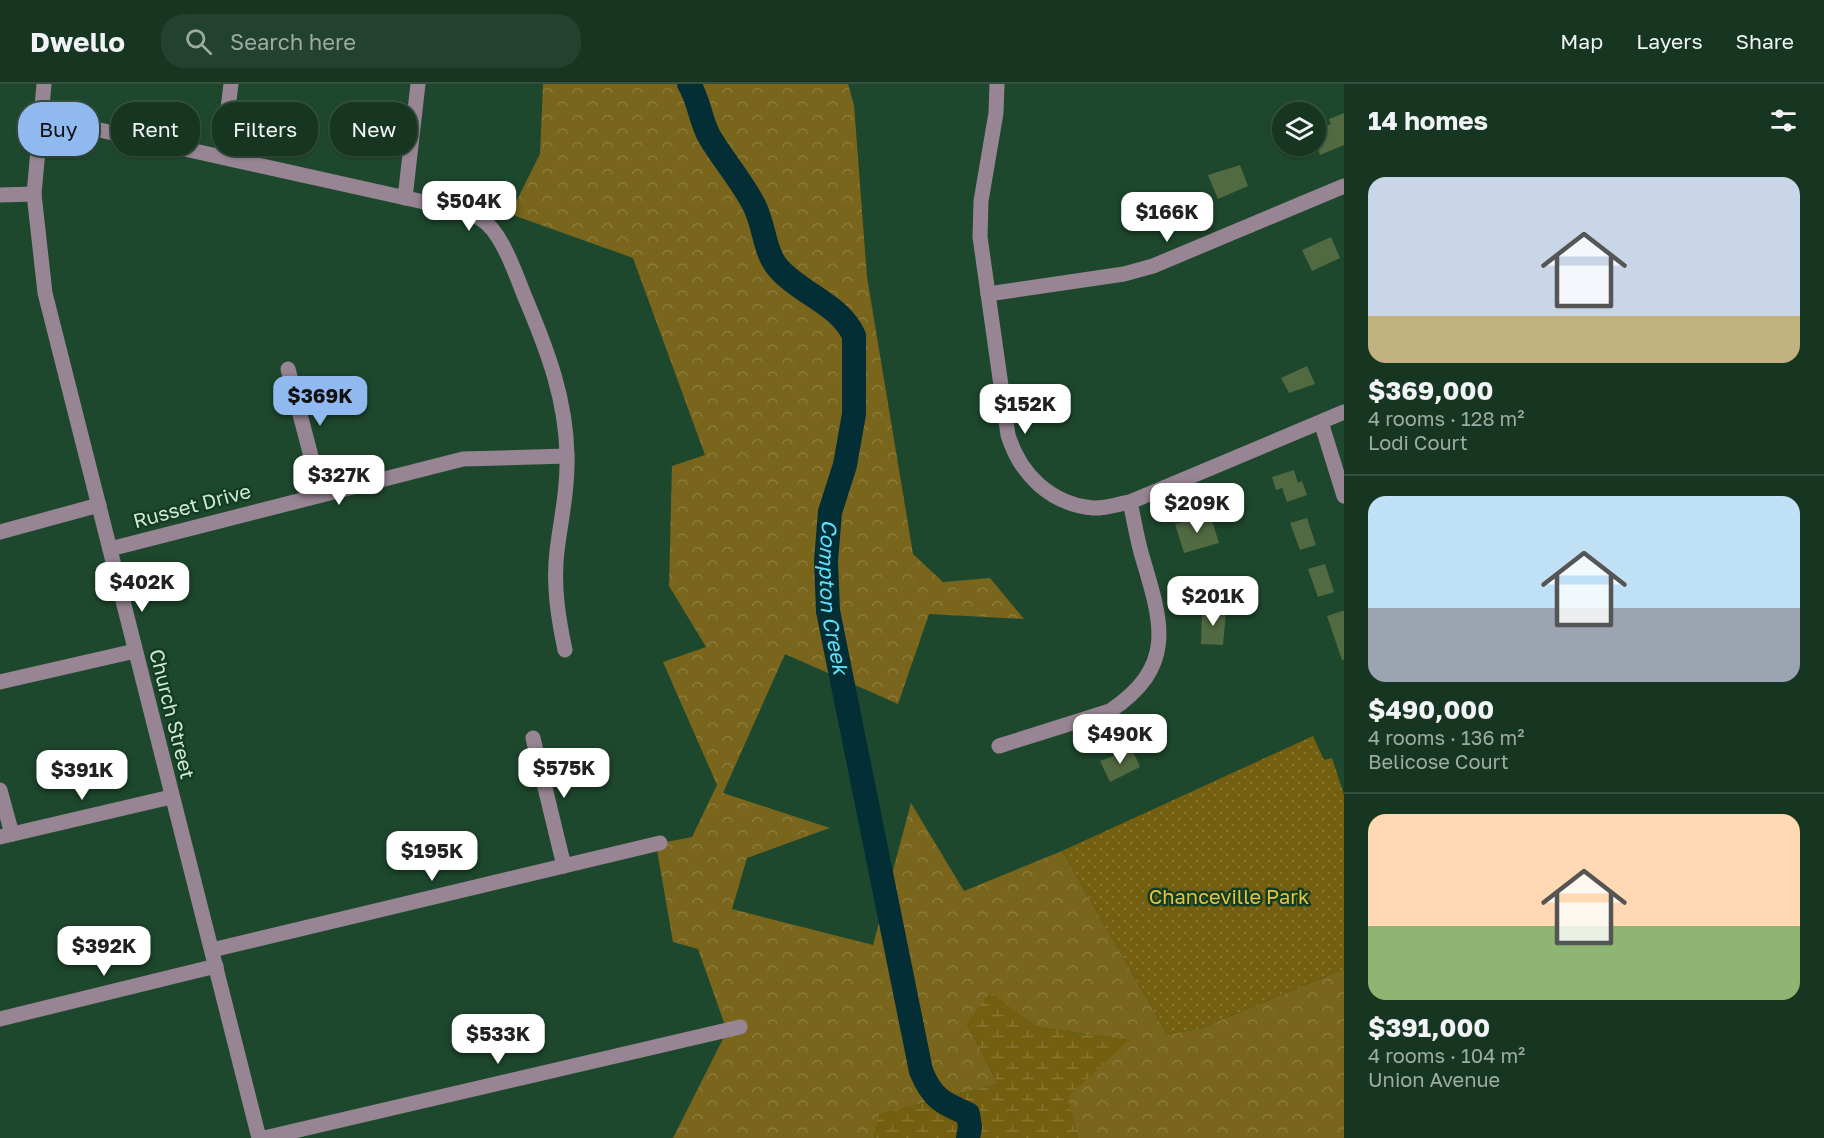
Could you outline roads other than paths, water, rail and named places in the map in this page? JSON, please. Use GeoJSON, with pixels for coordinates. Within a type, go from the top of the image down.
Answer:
{"type":"FeatureCollection","features":[{"type":"Feature","properties":{"kind":"street","name":"Church Street"},"geometry":{"type":"LineString","coordinates":[[42,102],[44,84]]}},
{"type":"Feature","properties":{"kind":"street"},"geometry":{"type":"LineString","coordinates":[[222,157],[231,84]]}},
{"type":"Feature","properties":{"kind":"street"},"geometry":{"type":"LineString","coordinates":[[405,198],[418,84]]}},
{"type":"Feature","properties":{"kind":"street"},"geometry":{"type":"LineString","coordinates":[[997,84],[996,113],[980,213],[988,294],[1008,435],[1021,465],[1048,492],[1077,505],[1095,508],[1130,502],[1344,412]]}},
{"type":"Feature","properties":{"kind":"street"},"geometry":{"type":"LineString","coordinates":[[99,130],[405,198],[480,219],[497,236],[555,373],[564,412],[567,456],[566,496],[555,579],[558,616],[565,650]]}},
{"type":"Feature","properties":{"kind":"street","name":"Church Street"},"geometry":{"type":"LineString","coordinates":[[37,156],[34,194],[45,293],[259,1138]]}},
{"type":"Feature","properties":{"kind":"street"},"geometry":{"type":"LineString","coordinates":[[988,294],[1124,274],[1153,266],[1344,186]]}},
{"type":"Feature","properties":{"kind":"street"},"geometry":{"type":"LineString","coordinates":[[0,195],[34,194]]}},
{"type":"Feature","properties":{"kind":"street"},"geometry":{"type":"LineString","coordinates":[[288,369],[321,494]]}},
{"type":"Feature","properties":{"kind":"street"},"geometry":{"type":"LineString","coordinates":[[1321,422],[1344,496]]}},
{"type":"Feature","properties":{"kind":"street","name":"Russet Drive"},"geometry":{"type":"LineString","coordinates":[[110,549],[463,459],[567,456]]}},
{"type":"Feature","properties":{"kind":"street"},"geometry":{"type":"LineString","coordinates":[[999,746],[1110,711],[1124,701],[1148,675],[1156,655],[1160,626],[1130,502]]}},
{"type":"Feature","properties":{"kind":"street"},"geometry":{"type":"LineString","coordinates":[[0,532],[99,505]]}},
{"type":"Feature","properties":{"kind":"street"},"geometry":{"type":"LineString","coordinates":[[0,682],[135,651]]}},
{"type":"Feature","properties":{"kind":"street"},"geometry":{"type":"LineString","coordinates":[[533,738],[564,866]]}},
{"type":"Feature","properties":{"kind":"street"},"geometry":{"type":"LineString","coordinates":[[0,790],[6,836],[171,797]]}},
{"type":"Feature","properties":{"kind":"street"},"geometry":{"type":"LineString","coordinates":[[212,950],[660,843]]}},
{"type":"Feature","properties":{"kind":"street"},"geometry":{"type":"LineString","coordinates":[[0,1019],[216,966]]}},
{"type":"Feature","properties":{"kind":"street"},"geometry":{"type":"LineString","coordinates":[[264,1138],[740,1027]]}},
{"type":"Feature","properties":{"kind":"waterway","name":"Compton Creek"},"geometry":{"type":"LineString","coordinates":[[689,84],[709,136],[754,205],[774,263],[788,278],[840,316],[854,336],[854,414],[845,465],[830,512],[826,561],[828,611],[921,1071],[934,1094],[968,1114],[970,1127],[968,1138]]}},
{"type":"Feature","properties":{"kind":"park label","name":"Chanceville Park"},"geometry":{"type":"Point","coordinates":[1229,897]}}]}
